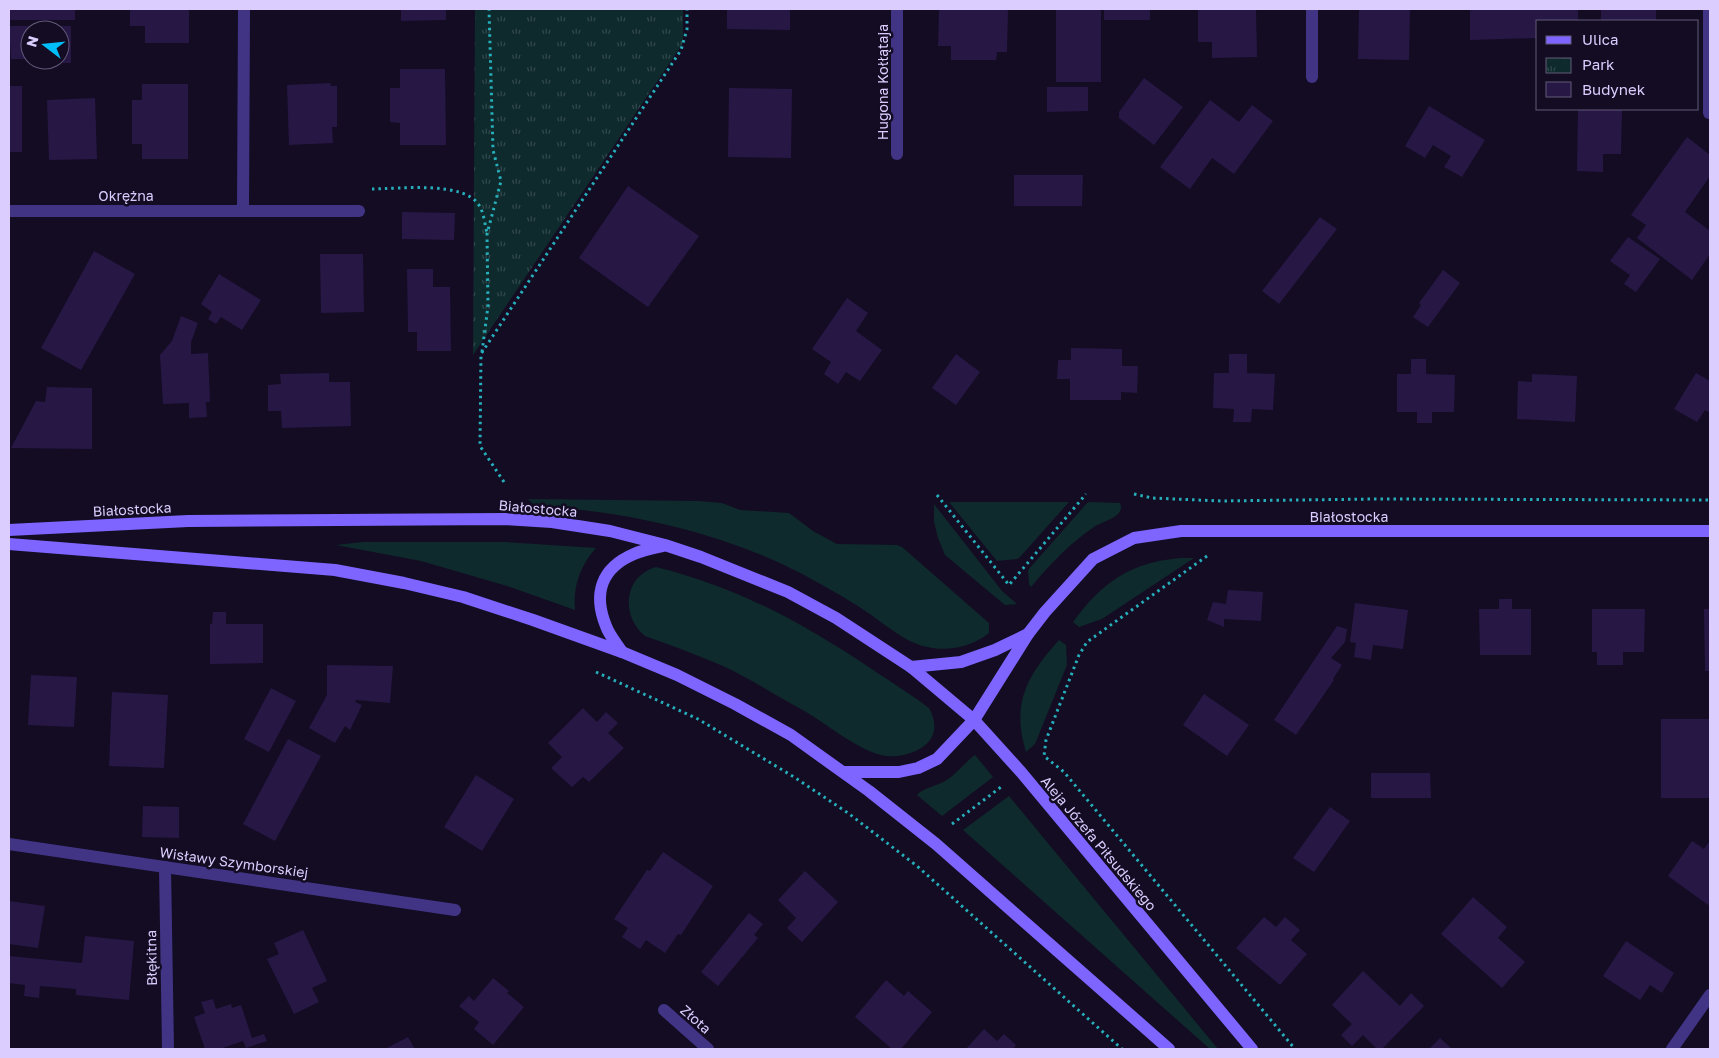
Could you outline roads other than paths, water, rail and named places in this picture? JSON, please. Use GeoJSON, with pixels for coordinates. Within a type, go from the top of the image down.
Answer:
{"type":"FeatureCollection","features":[{"type":"Feature","properties":{"kind":"main road","name":"Białostocka"},"geometry":{"type":"LineString","coordinates":[[9,530],[188,521],[505,519],[552,522],[610,531],[664,545],[743,573],[788,592],[836,618],[911,667],[961,662],[994,650],[1028,634]]}},
{"type":"Feature","properties":{"kind":"main road","name":"Białostocka"},"geometry":{"type":"LineString","coordinates":[[844,772],[899,772],[929,764],[945,753],[974,720],[1028,634],[1045,612],[1093,560],[1134,538],[1181,531],[1710,531]]}},
{"type":"Feature","properties":{"kind":"main road"},"geometry":{"type":"LineString","coordinates":[[9,544],[335,570],[404,583],[463,597],[533,620],[622,652],[677,675],[791,735],[844,772],[936,844],[1169,1049]]}},
{"type":"Feature","properties":{"kind":"main road"},"geometry":{"type":"LineString","coordinates":[[622,652],[606,628],[600,604],[599,596],[604,578],[622,560],[636,553],[664,545]]}},
{"type":"Feature","properties":{"kind":"main road","name":"Aleja Józefa Piłsudskiego"},"geometry":{"type":"LineString","coordinates":[[911,667],[974,720],[1027,779],[1252,1049]]}},
{"type":"Feature","properties":{"kind":"street"},"geometry":{"type":"LineString","coordinates":[[244,9],[244,210]]}},
{"type":"Feature","properties":{"kind":"street","name":"Hugona Kołłątaja"},"geometry":{"type":"LineString","coordinates":[[897,9],[897,154]]}},
{"type":"Feature","properties":{"kind":"street"},"geometry":{"type":"LineString","coordinates":[[1312,9],[1312,77]]}},
{"type":"Feature","properties":{"kind":"street"},"geometry":{"type":"LineString","coordinates":[[1709,9],[1709,113]]}},
{"type":"Feature","properties":{"kind":"street","name":"Okrężna"},"geometry":{"type":"LineString","coordinates":[[9,211],[359,210]]}},
{"type":"Feature","properties":{"kind":"street","name":"Wisławy Szymborskiej"},"geometry":{"type":"LineString","coordinates":[[9,844],[455,910]]}},
{"type":"Feature","properties":{"kind":"street","name":"Błękitna"},"geometry":{"type":"LineString","coordinates":[[165,867],[168,1049]]}},
{"type":"Feature","properties":{"kind":"street"},"geometry":{"type":"LineString","coordinates":[[1672,1049],[1710,996]]}},
{"type":"Feature","properties":{"kind":"street","name":"Złota"},"geometry":{"type":"LineString","coordinates":[[664,1010],[708,1049]]}}]}
